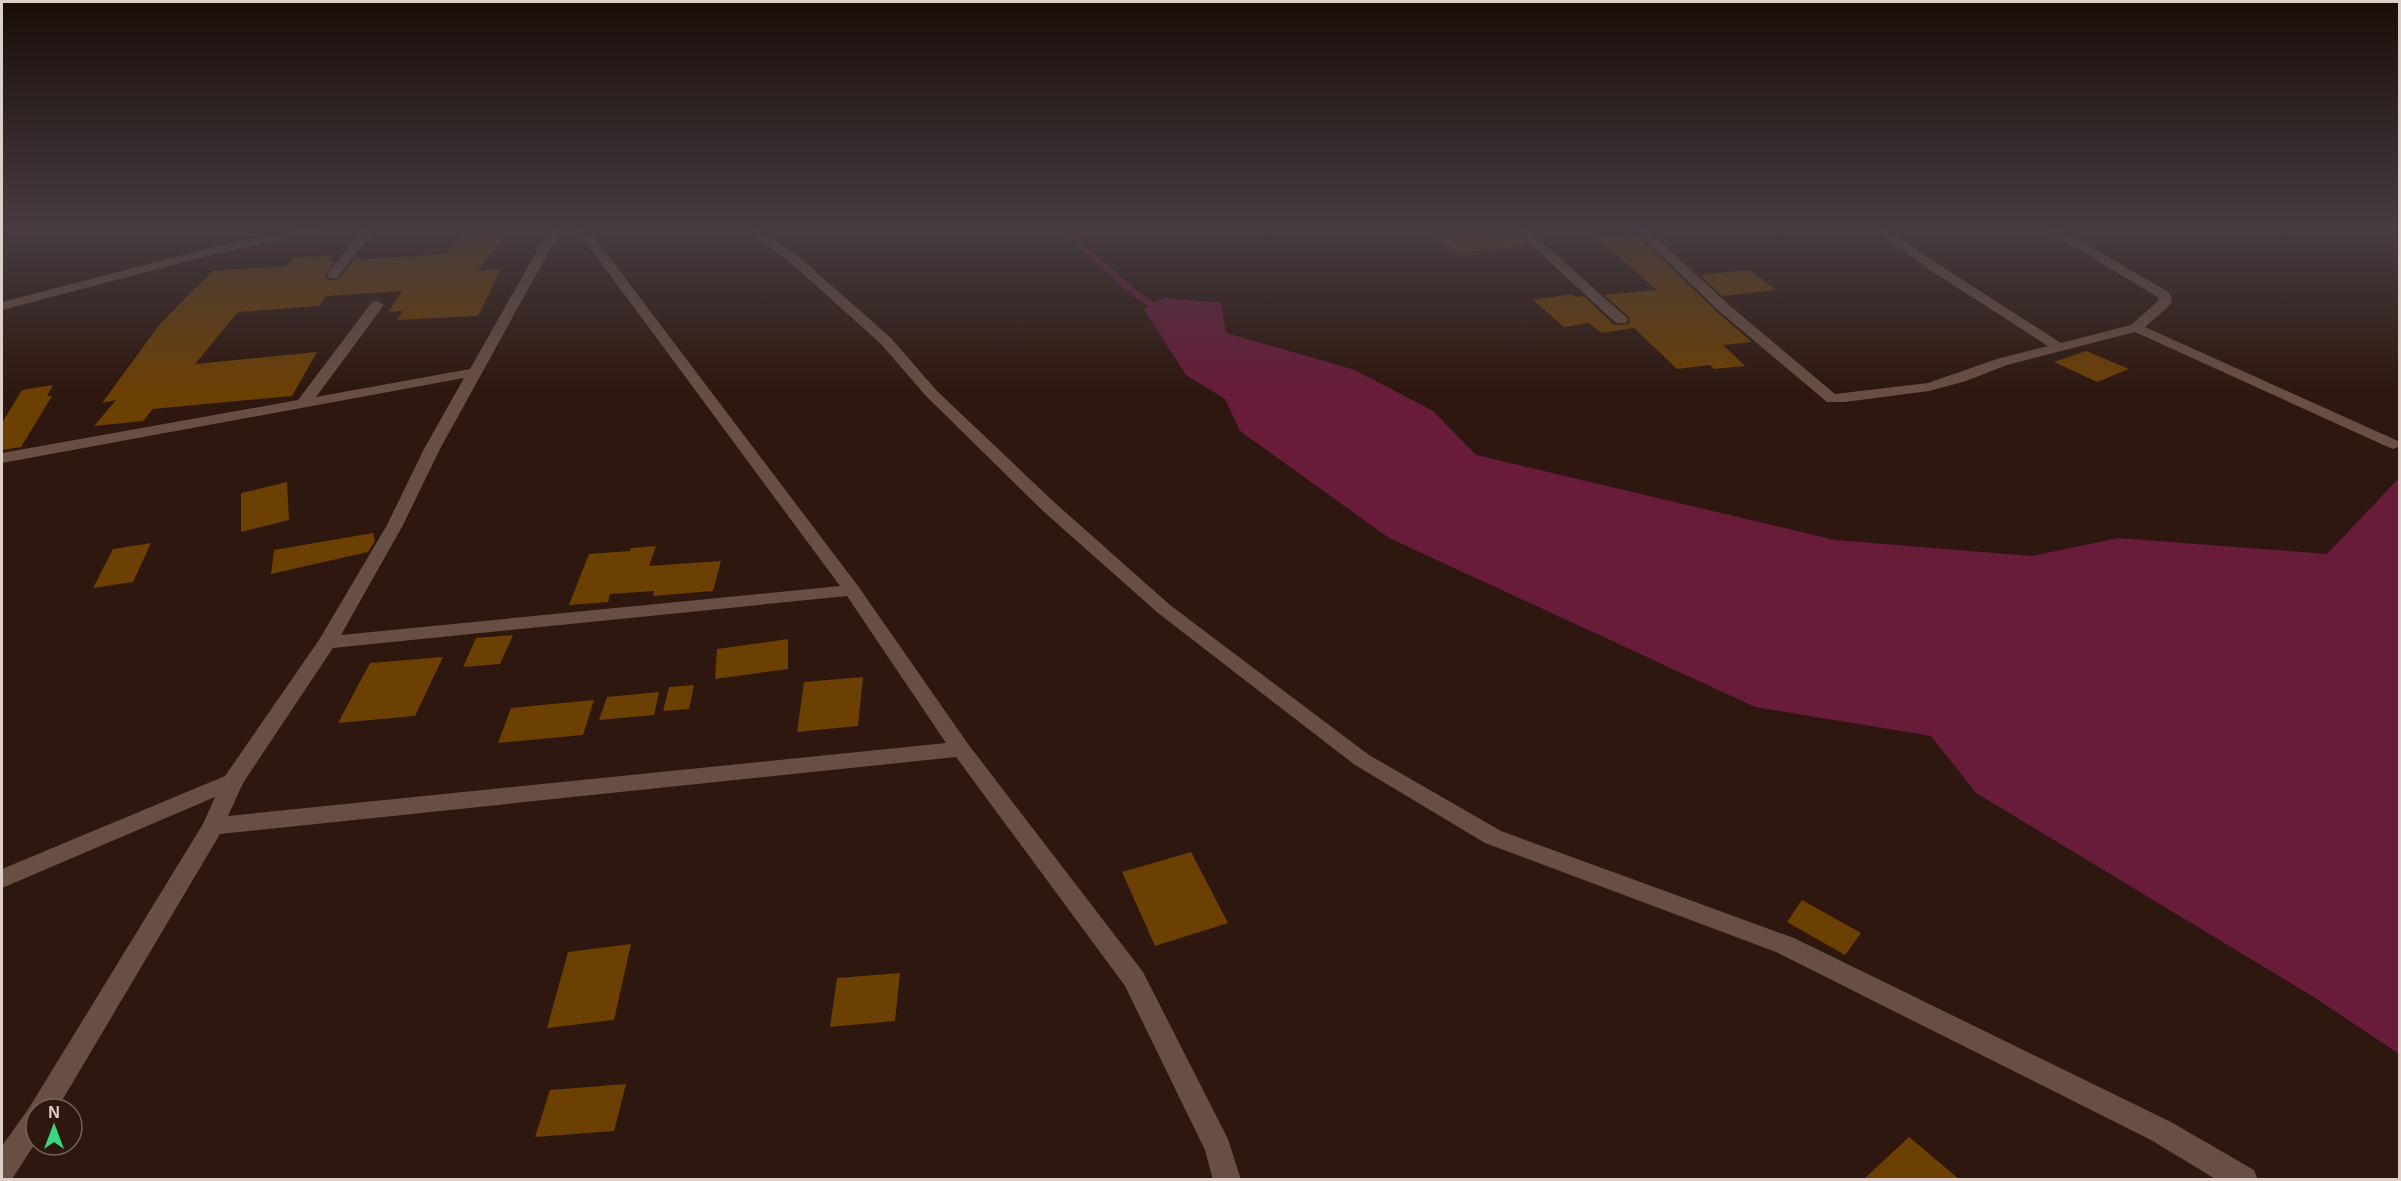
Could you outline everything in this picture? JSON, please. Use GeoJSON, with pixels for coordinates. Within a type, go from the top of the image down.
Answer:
{"type":"FeatureCollection","features":[{"type":"Feature","properties":{"kind":"street"},"geometry":{"type":"LineString","coordinates":[[2,306],[86,284]]}},
{"type":"Feature","properties":{"kind":"street"},"geometry":{"type":"LineString","coordinates":[[49,1097],[213,826],[233,781],[327,642],[395,525],[432,449],[525,284]]}},
{"type":"Feature","properties":{"kind":"street"},"geometry":{"type":"LineString","coordinates":[[623,284],[852,590],[961,748],[1134,979],[1218,1148],[1227,1179]]}},
{"type":"Feature","properties":{"kind":"street"},"geometry":{"type":"LineString","coordinates":[[822,284],[886,341],[931,393],[1049,507],[1164,609],[1362,760],[1493,837],[1785,945],[2161,1131],[2244,1179]]}},
{"type":"Feature","properties":{"kind":"street"},"geometry":{"type":"LineString","coordinates":[[1581,284],[1621,320]]}},
{"type":"Feature","properties":{"kind":"street"},"geometry":{"type":"LineString","coordinates":[[1699,284],[1832,399],[1879,395],[1929,387],[1961,378],[2002,362],[2136,328],[2165,302],[2165,296],[2145,284]]}},
{"type":"Feature","properties":{"kind":"street"},"geometry":{"type":"LineString","coordinates":[[1961,284],[2058,347]]}},
{"type":"Feature","properties":{"kind":"street"},"geometry":{"type":"LineString","coordinates":[[304,402],[377,305]]}},
{"type":"Feature","properties":{"kind":"street"},"geometry":{"type":"LineString","coordinates":[[2136,328],[2393,444]]}},
{"type":"Feature","properties":{"kind":"street"},"geometry":{"type":"LineString","coordinates":[[2,458],[476,372]]}},
{"type":"Feature","properties":{"kind":"street"},"geometry":{"type":"LineString","coordinates":[[327,642],[852,590]]}},
{"type":"Feature","properties":{"kind":"street"},"geometry":{"type":"LineString","coordinates":[[213,826],[961,748]]}},
{"type":"Feature","properties":{"kind":"street"},"geometry":{"type":"LineString","coordinates":[[2,879],[233,781]]}},
{"type":"Feature","properties":{"kind":"street"},"geometry":{"type":"LineString","coordinates":[[2,1170],[24,1136]]}},
{"type":"Feature","properties":{"kind":"shaded area"},"geometry":{"type":"Polygon","coordinates":[[[1163,298],[1221,303],[1226,333],[1355,370],[1433,411],[1476,455],[1835,540],[2032,556],[2118,538],[2327,554],[2399,478],[2399,1054],[2312,996],[1976,793],[1931,736],[1755,707],[1389,538],[1240,431],[1225,399],[1186,375],[1144,309],[1163,298]]]}},
{"type":"Feature","properties":{"kind":"building"},"geometry":{"type":"Polygon","coordinates":[[[199,284],[494,284],[478,316],[397,320],[403,311],[388,312],[402,291],[326,296],[319,306],[238,312],[195,364],[317,352],[292,396],[153,409],[143,421],[94,426],[116,400],[102,403],[160,324],[199,284]]]}},
{"type":"Feature","properties":{"kind":"building"},"geometry":{"type":"Polygon","coordinates":[[[1650,284],[1688,284],[1752,342],[1723,345],[1745,366],[1714,369],[1710,365],[1677,369],[1634,328],[1601,333],[1589,323],[1564,327],[1533,300],[1572,294],[1576,297],[1584,296],[1614,325],[1628,324],[1630,321],[1628,316],[1604,295],[1657,290],[1650,284]]]}},
{"type":"Feature","properties":{"kind":"building"},"geometry":{"type":"Polygon","coordinates":[[[1710,284],[1768,284],[1776,290],[1722,296],[1710,284]]]}},
{"type":"Feature","properties":{"kind":"building"},"geometry":{"type":"Polygon","coordinates":[[[2086,351],[2129,369],[2097,382],[2054,362],[2086,351]]]}},
{"type":"Feature","properties":{"kind":"building"},"geometry":{"type":"Polygon","coordinates":[[[53,385],[47,396],[52,396],[21,447],[2,450],[2,423],[22,390],[53,385]]]}},
{"type":"Feature","properties":{"kind":"building"},"geometry":{"type":"Polygon","coordinates":[[[287,482],[289,520],[241,532],[241,493],[287,482]]]}},
{"type":"Feature","properties":{"kind":"building"},"geometry":{"type":"Polygon","coordinates":[[[373,533],[375,541],[368,552],[271,574],[274,550],[373,533]]]}},
{"type":"Feature","properties":{"kind":"building"},"geometry":{"type":"Polygon","coordinates":[[[151,543],[133,582],[93,588],[113,549],[151,543]]]}},
{"type":"Feature","properties":{"kind":"building"},"geometry":{"type":"Polygon","coordinates":[[[656,546],[649,566],[721,561],[713,591],[653,596],[654,591],[610,594],[608,602],[569,605],[589,554],[630,551],[631,548],[656,546]]]}},
{"type":"Feature","properties":{"kind":"building"},"geometry":{"type":"Polygon","coordinates":[[[513,635],[500,664],[463,667],[476,638],[513,635]]]}},
{"type":"Feature","properties":{"kind":"building"},"geometry":{"type":"Polygon","coordinates":[[[788,639],[788,669],[715,679],[717,649],[788,639]]]}},
{"type":"Feature","properties":{"kind":"building"},"geometry":{"type":"Polygon","coordinates":[[[443,657],[415,716],[338,723],[370,663],[443,657]]]}},
{"type":"Feature","properties":{"kind":"building"},"geometry":{"type":"Polygon","coordinates":[[[863,677],[858,726],[797,732],[804,682],[863,677]]]}},
{"type":"Feature","properties":{"kind":"building"},"geometry":{"type":"Polygon","coordinates":[[[694,685],[689,709],[663,711],[669,687],[694,685]]]}},
{"type":"Feature","properties":{"kind":"building"},"geometry":{"type":"Polygon","coordinates":[[[659,692],[654,715],[599,720],[607,697],[659,692]]]}},
{"type":"Feature","properties":{"kind":"building"},"geometry":{"type":"Polygon","coordinates":[[[594,700],[583,735],[498,743],[511,708],[594,700]]]}},
{"type":"Feature","properties":{"kind":"building"},"geometry":{"type":"Polygon","coordinates":[[[1191,852],[1228,923],[1155,946],[1122,872],[1191,852]]]}},
{"type":"Feature","properties":{"kind":"building"},"geometry":{"type":"Polygon","coordinates":[[[1802,900],[1861,933],[1845,955],[1787,922],[1802,900]]]}},
{"type":"Feature","properties":{"kind":"building"},"geometry":{"type":"Polygon","coordinates":[[[631,944],[614,1020],[547,1028],[568,952],[631,944]]]}},
{"type":"Feature","properties":{"kind":"building"},"geometry":{"type":"Polygon","coordinates":[[[900,973],[895,1021],[830,1027],[837,978],[900,973]]]}},
{"type":"Feature","properties":{"kind":"building"},"geometry":{"type":"Polygon","coordinates":[[[626,1084],[614,1131],[535,1137],[550,1090],[626,1084]]]}},
{"type":"Feature","properties":{"kind":"building"},"geometry":{"type":"Polygon","coordinates":[[[1909,1137],[1959,1179],[1864,1179],[1909,1137]]]}},
{"type":"Feature","properties":{"kind":"waterway"},"geometry":{"type":"LineString","coordinates":[[1125,284],[1161,311]]}}]}
